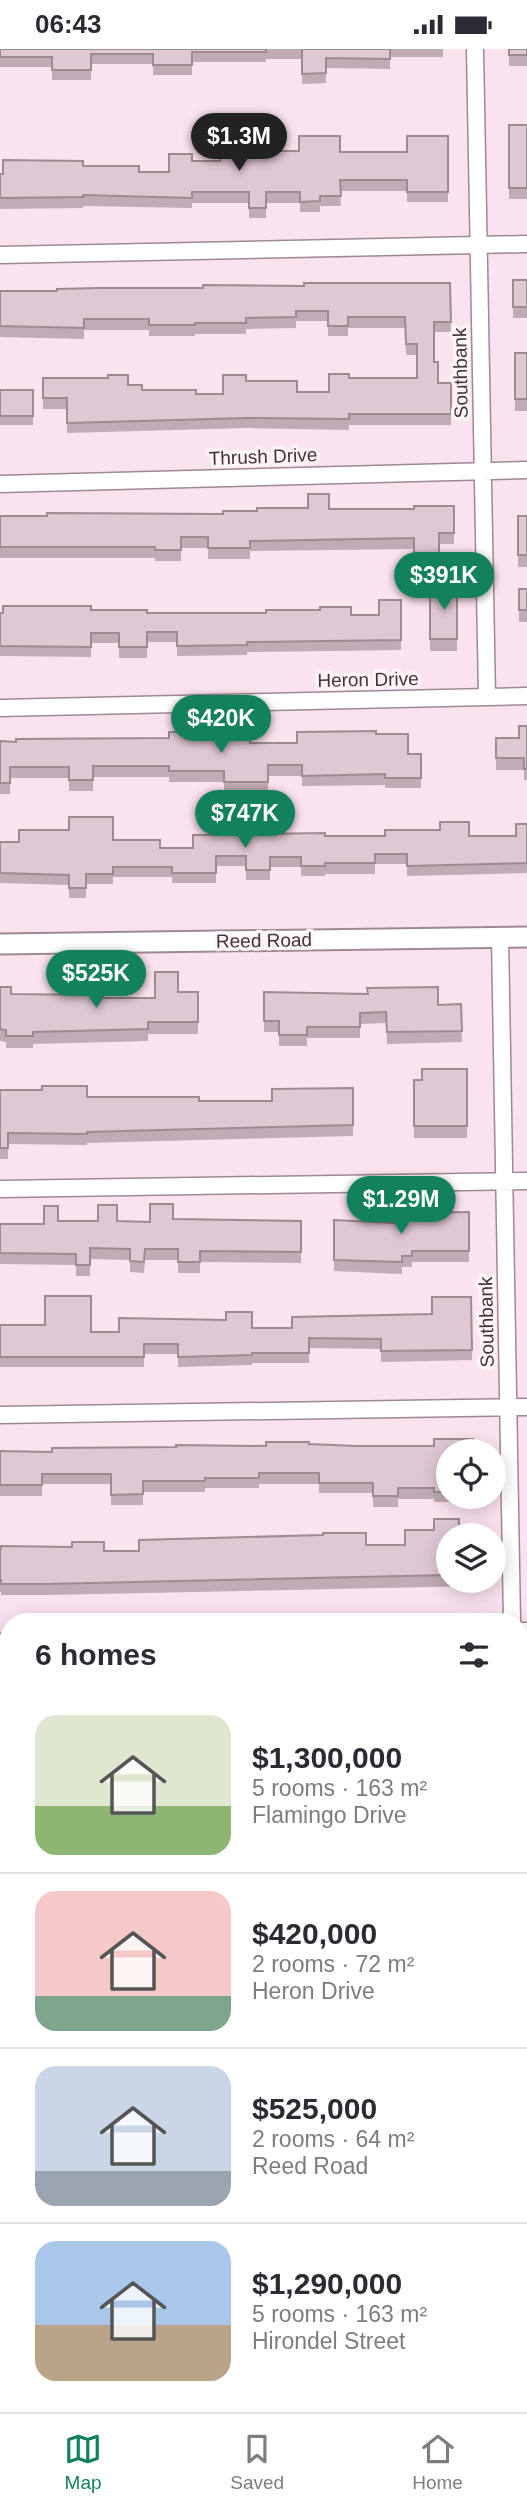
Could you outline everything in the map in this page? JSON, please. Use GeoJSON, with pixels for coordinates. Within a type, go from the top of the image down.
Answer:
{"type":"FeatureCollection","features":[{"type":"Feature","properties":{"kind":"street","name":"Southbank"},"geometry":{"type":"LineString","coordinates":[[475,49],[487,697]]}},
{"type":"Feature","properties":{"kind":"street"},"geometry":{"type":"LineString","coordinates":[[0,255],[527,244]]}},
{"type":"Feature","properties":{"kind":"street","name":"Thrush Drive"},"geometry":{"type":"LineString","coordinates":[[0,484],[527,470]]}},
{"type":"Feature","properties":{"kind":"street","name":"Heron Drive"},"geometry":{"type":"LineString","coordinates":[[0,708],[527,696]]}},
{"type":"Feature","properties":{"kind":"street","name":"Southbank"},"geometry":{"type":"LineString","coordinates":[[500,937],[512,1613]]}},
{"type":"Feature","properties":{"kind":"street","name":"Reed Road"},"geometry":{"type":"LineString","coordinates":[[0,944],[527,937]]}},
{"type":"Feature","properties":{"kind":"street"},"geometry":{"type":"LineString","coordinates":[[0,1189],[527,1181]]}},
{"type":"Feature","properties":{"kind":"street"},"geometry":{"type":"LineString","coordinates":[[0,1415],[527,1407]]}},
{"type":"Feature","properties":{"kind":"building"},"geometry":{"type":"Polygon","coordinates":[[[0,49],[266,49],[266,52],[192,52],[192,65],[153,65],[153,54],[91,54],[91,70],[52,70],[52,57],[0,57],[0,49]]]}},
{"type":"Feature","properties":{"kind":"building"},"geometry":{"type":"Polygon","coordinates":[[[302,49],[390,49],[390,59],[326,58],[326,73],[302,74],[302,49]]]}},
{"type":"Feature","properties":{"kind":"building"},"geometry":{"type":"Polygon","coordinates":[[[509,49],[527,49],[527,55],[509,55],[509,49]]]}},
{"type":"Feature","properties":{"kind":"building"},"geometry":{"type":"Polygon","coordinates":[[[509,125],[527,125],[527,188],[509,188],[509,125]]]}},
{"type":"Feature","properties":{"kind":"building"},"geometry":{"type":"Polygon","coordinates":[[[299,136],[340,136],[340,152],[407,152],[407,136],[448,136],[448,192],[407,192],[407,180],[340,180],[341,196],[320,196],[320,201],[300,202],[300,192],[266,192],[266,208],[249,208],[249,192],[192,192],[192,198],[83,195],[0,198],[3,160],[83,161],[83,166],[139,166],[139,172],[169,172],[169,154],[192,154],[192,161],[220,161],[220,151],[299,151],[299,136]]]}},
{"type":"Feature","properties":{"kind":"building"},"geometry":{"type":"Polygon","coordinates":[[[513,280],[527,280],[527,307],[513,307],[513,280]]]}},
{"type":"Feature","properties":{"kind":"building"},"geometry":{"type":"Polygon","coordinates":[[[304,283],[450,283],[451,322],[434,322],[434,362],[438,362],[438,383],[451,383],[451,414],[349,414],[349,419],[246,418],[67,423],[67,398],[43,398],[43,378],[108,378],[108,375],[128,375],[128,385],[142,385],[142,390],[196,390],[196,394],[223,394],[223,375],[246,375],[246,381],[297,381],[297,392],[329,392],[329,374],[349,374],[349,378],[417,378],[417,344],[406,344],[405,317],[348,317],[348,326],[328,326],[328,311],[296,311],[296,317],[246,318],[246,323],[149,325],[149,319],[84,319],[84,328],[0,326],[0,291],[203,288],[203,285],[304,286],[304,283]]]}},
{"type":"Feature","properties":{"kind":"building"},"geometry":{"type":"Polygon","coordinates":[[[515,353],[527,353],[527,399],[515,399],[515,353]]]}},
{"type":"Feature","properties":{"kind":"building"},"geometry":{"type":"Polygon","coordinates":[[[0,390],[33,390],[33,416],[0,416],[0,390]]]}},
{"type":"Feature","properties":{"kind":"building"},"geometry":{"type":"Polygon","coordinates":[[[308,494],[329,494],[329,509],[454,506],[454,533],[439,533],[439,560],[414,560],[414,538],[250,541],[250,548],[208,548],[208,537],[181,537],[181,550],[155,550],[155,547],[0,547],[0,516],[47,516],[47,513],[223,514],[223,511],[257,511],[257,508],[308,508],[308,494]]]}},
{"type":"Feature","properties":{"kind":"building"},"geometry":{"type":"Polygon","coordinates":[[[518,516],[527,516],[527,555],[518,555],[518,516]]]}},
{"type":"Feature","properties":{"kind":"building"},"geometry":{"type":"Polygon","coordinates":[[[430,584],[457,584],[457,639],[430,639],[430,584]]]}},
{"type":"Feature","properties":{"kind":"building"},"geometry":{"type":"Polygon","coordinates":[[[519,589],[527,589],[527,610],[519,610],[519,589]]]}},
{"type":"Feature","properties":{"kind":"building"},"geometry":{"type":"Polygon","coordinates":[[[379,600],[401,600],[401,640],[247,642],[247,645],[177,646],[177,632],[147,632],[147,647],[119,647],[119,633],[91,633],[91,647],[0,646],[0,613],[3,613],[3,606],[91,606],[91,610],[147,610],[147,613],[266,613],[266,610],[351,607],[351,615],[379,615],[379,600]]]}},
{"type":"Feature","properties":{"kind":"building"},"geometry":{"type":"Polygon","coordinates":[[[519,726],[527,726],[527,769],[524,769],[524,758],[496,758],[496,738],[519,738],[519,726]]]}},
{"type":"Feature","properties":{"kind":"building"},"geometry":{"type":"Polygon","coordinates":[[[376,731],[376,734],[408,734],[408,754],[421,754],[421,778],[385,778],[385,774],[302,776],[302,765],[268,765],[268,782],[224,782],[224,771],[169,771],[169,766],[93,766],[93,780],[69,780],[69,767],[10,767],[10,783],[0,783],[0,741],[169,738],[169,732],[214,732],[250,734],[250,743],[297,743],[297,732],[376,731]]]}},
{"type":"Feature","properties":{"kind":"building"},"geometry":{"type":"Polygon","coordinates":[[[69,817],[113,817],[113,840],[160,840],[160,848],[193,848],[193,835],[325,833],[325,836],[385,836],[385,830],[440,830],[440,822],[469,822],[469,836],[516,836],[516,824],[527,824],[527,863],[407,866],[407,854],[375,854],[375,863],[325,863],[325,866],[301,866],[301,857],[270,857],[270,870],[246,870],[246,856],[216,856],[216,873],[172,873],[172,867],[113,867],[113,874],[86,874],[86,888],[69,888],[69,875],[0,873],[0,842],[19,842],[19,830],[69,830],[69,817]]]}},
{"type":"Feature","properties":{"kind":"building"},"geometry":{"type":"Polygon","coordinates":[[[155,972],[178,972],[178,992],[198,992],[198,1022],[148,1022],[148,1029],[33,1032],[33,1036],[6,1036],[6,1030],[0,1029],[0,987],[11,987],[11,994],[155,998],[155,972]]]}},
{"type":"Feature","properties":{"kind":"building"},"geometry":{"type":"Polygon","coordinates":[[[438,987],[438,1005],[461,1004],[462,1031],[387,1032],[386,1012],[360,1013],[360,1027],[307,1027],[307,1035],[279,1035],[279,1021],[264,1021],[264,992],[368,994],[367,988],[438,987]]]}},
{"type":"Feature","properties":{"kind":"building"},"geometry":{"type":"Polygon","coordinates":[[[422,1069],[467,1069],[467,1126],[414,1126],[414,1080],[422,1080],[422,1069]]]}},
{"type":"Feature","properties":{"kind":"building"},"geometry":{"type":"Polygon","coordinates":[[[42,1086],[87,1086],[87,1097],[199,1097],[199,1101],[272,1101],[272,1089],[353,1088],[353,1125],[87,1134],[8,1133],[8,1148],[0,1148],[0,1090],[42,1090],[42,1086]]]}},
{"type":"Feature","properties":{"kind":"building"},"geometry":{"type":"Polygon","coordinates":[[[150,1204],[173,1204],[173,1219],[301,1221],[301,1252],[200,1251],[200,1262],[178,1262],[178,1249],[145,1249],[144,1262],[130,1261],[130,1249],[90,1248],[90,1265],[76,1265],[76,1254],[0,1253],[0,1224],[44,1224],[44,1206],[58,1206],[58,1221],[98,1221],[98,1205],[117,1205],[117,1221],[150,1222],[150,1204]]]}},
{"type":"Feature","properties":{"kind":"building"},"geometry":{"type":"Polygon","coordinates":[[[469,1212],[469,1251],[412,1251],[412,1256],[402,1256],[402,1262],[334,1260],[334,1220],[394,1223],[394,1213],[469,1212]]]}},
{"type":"Feature","properties":{"kind":"building"},"geometry":{"type":"Polygon","coordinates":[[[45,1296],[91,1296],[91,1332],[119,1332],[119,1318],[226,1320],[226,1312],[252,1312],[252,1328],[292,1328],[292,1317],[432,1314],[432,1297],[471,1297],[472,1350],[381,1351],[381,1339],[309,1338],[309,1353],[178,1357],[178,1344],[144,1344],[144,1357],[0,1357],[0,1325],[45,1325],[45,1296]]]}},
{"type":"Feature","properties":{"kind":"building"},"geometry":{"type":"Polygon","coordinates":[[[436,1439],[436,1492],[434,1488],[398,1488],[398,1496],[373,1496],[373,1483],[319,1483],[319,1473],[259,1473],[259,1478],[205,1478],[205,1481],[143,1481],[143,1494],[111,1495],[111,1474],[42,1474],[42,1485],[0,1485],[0,1451],[52,1452],[52,1448],[176,1445],[266,1446],[266,1442],[434,1446],[436,1439]]]}},
{"type":"Feature","properties":{"kind":"building"},"geometry":{"type":"Polygon","coordinates":[[[434,1519],[459,1519],[459,1523],[436,1523],[436,1575],[47,1584],[1,1584],[0,1580],[1,1546],[72,1547],[72,1542],[104,1542],[104,1551],[139,1551],[139,1540],[323,1533],[366,1533],[366,1545],[405,1545],[405,1530],[434,1530],[434,1519]]]}}]}
